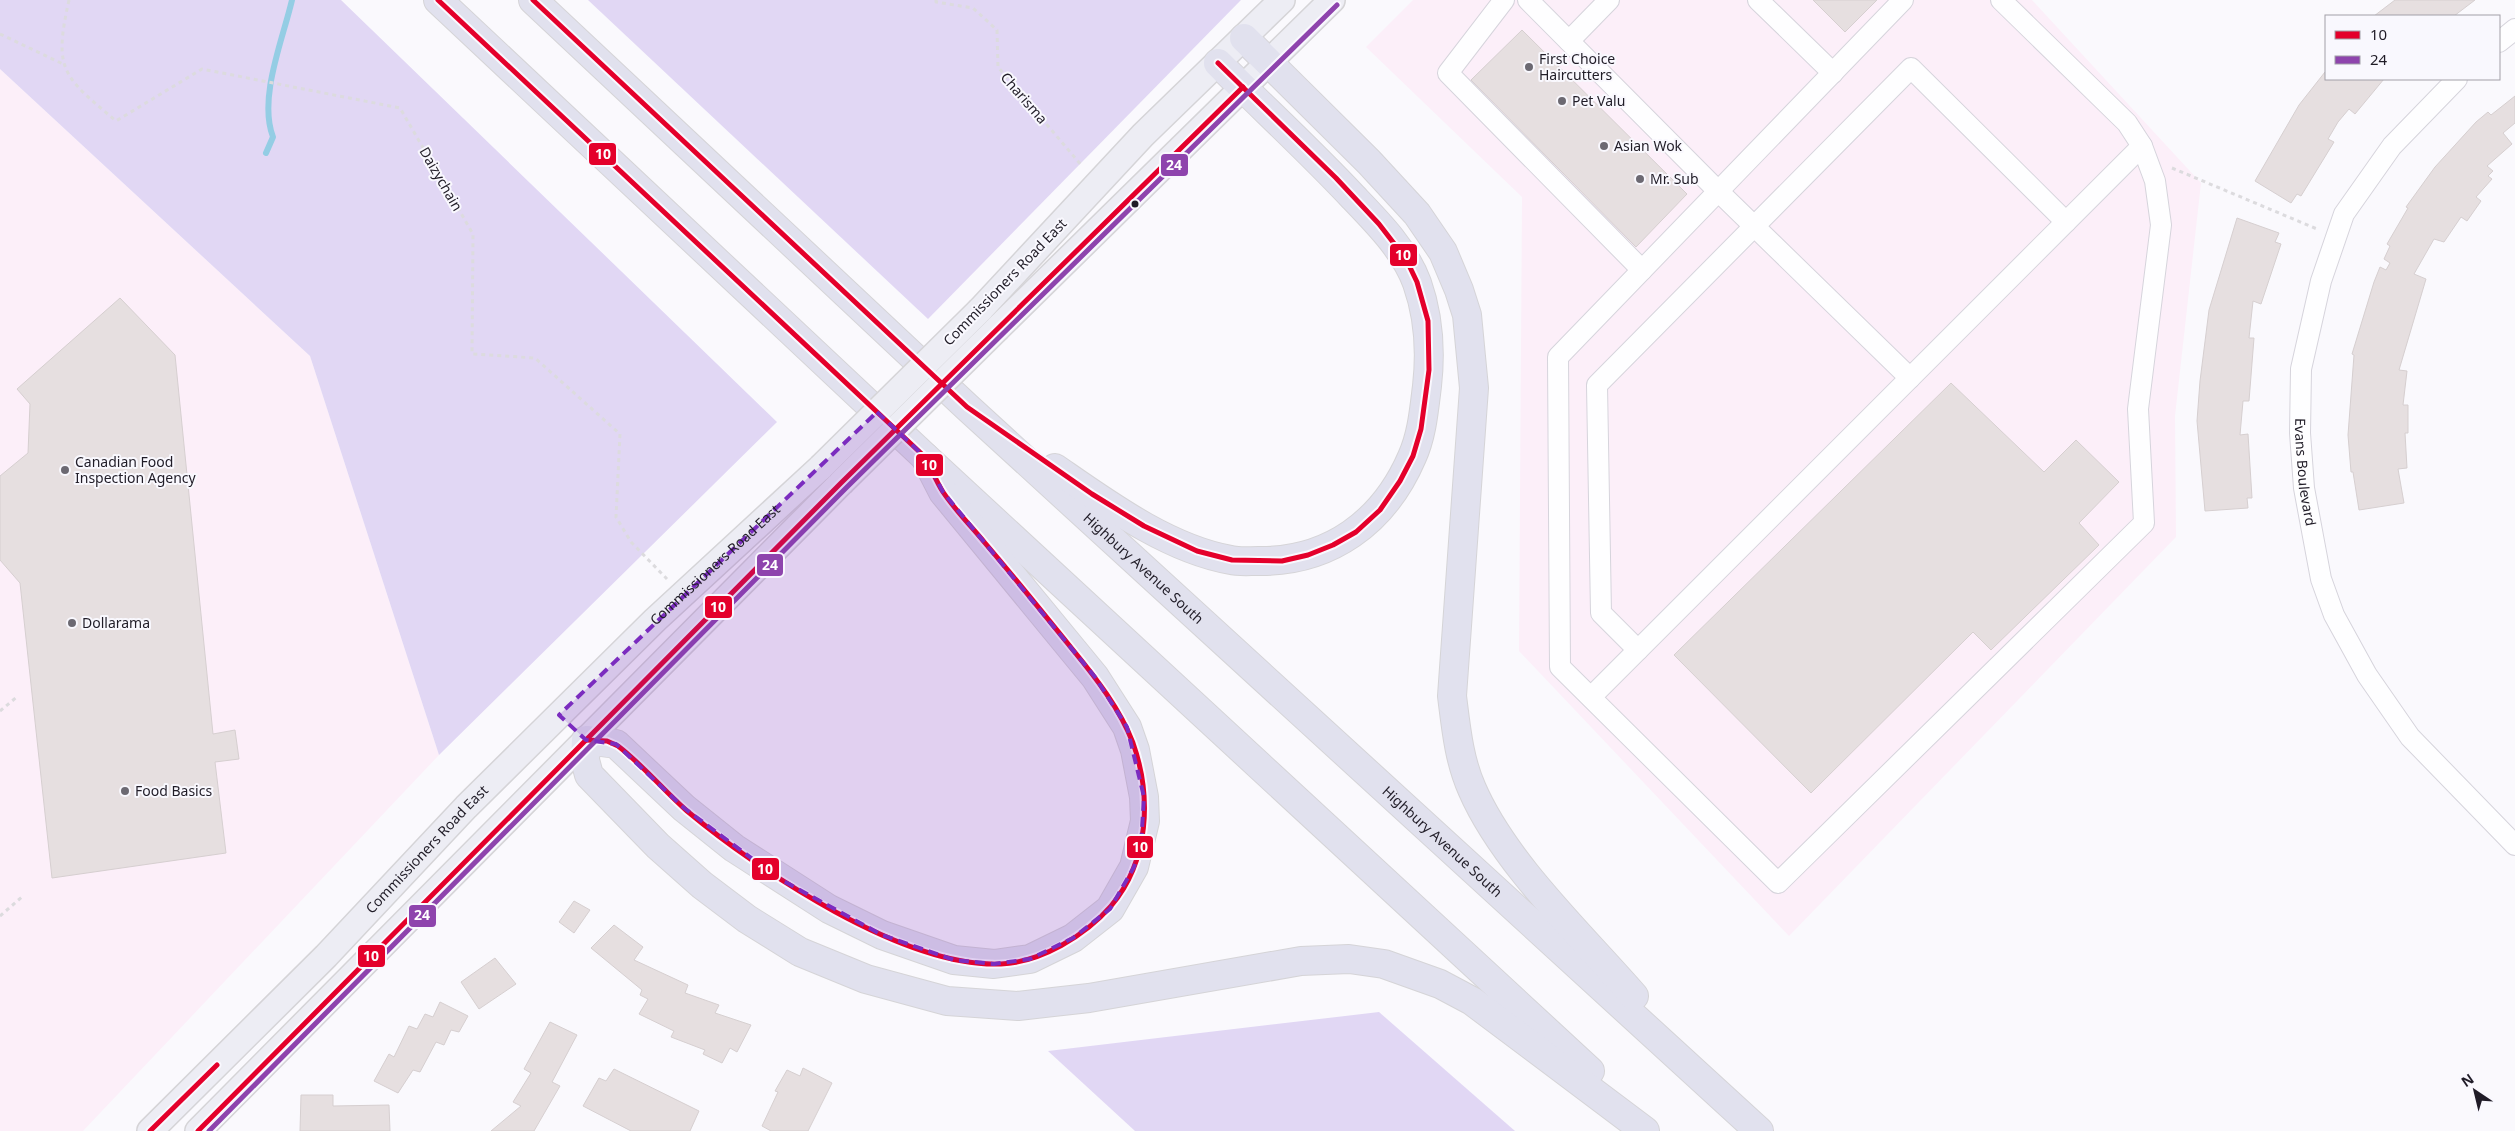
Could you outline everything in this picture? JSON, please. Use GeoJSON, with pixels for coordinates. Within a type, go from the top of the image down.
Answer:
{"type":"FeatureCollection","features":[{"type":"Feature","properties":{"kind":"highway"},"geometry":{"type":"LineString","coordinates":[[438,0],[925,457],[1656,1131]]}},
{"type":"Feature","properties":{"kind":"highway","name":"Highbury Avenue South"},"geometry":{"type":"LineString","coordinates":[[533,0],[967,407],[1759,1131]]}},
{"type":"Feature","properties":{"kind":"highway"},"geometry":{"type":"LineString","coordinates":[[1244,38],[1370,162],[1417,214],[1443,252],[1454,277],[1466,315],[1474,388],[1452,696],[1458,743],[1472,788],[1494,830],[1522,869],[1728,1102]]}},
{"type":"Feature","properties":{"kind":"highway"},"geometry":{"type":"LineString","coordinates":[[967,407],[1092,494],[1144,526],[1197,551],[1232,560],[1282,561],[1308,555],[1333,545],[1356,532],[1380,510],[1413,456],[1421,429],[1429,370],[1428,321],[1417,282],[1406,259],[1379,224],[1336,178],[1218,63]]}},
{"type":"Feature","properties":{"kind":"highway"},"geometry":{"type":"LineString","coordinates":[[925,457],[943,492],[1095,677],[1127,728],[1135,750],[1144,797],[1145,821],[1134,868],[1124,889],[1102,918],[1073,938],[1030,959],[994,964],[954,960],[882,935],[828,909],[734,848],[684,808],[616,744],[586,740],[586,760],[589,775],[658,846],[702,885],[747,919],[800,952],[866,979],[947,1001],[1018,1006],[1090,998],[1301,961],[1349,959],[1384,964],[1440,984],[1472,1002],[1645,1131]]}},
{"type":"Feature","properties":{"kind":"main road","name":"Commissioners Road East"},"geometry":{"type":"LineString","coordinates":[[150,1131],[326,956],[466,807],[655,620],[821,467],[980,310],[1143,136],[1282,0]]}},
{"type":"Feature","properties":{"kind":"main road","name":"Commissioners Road East"},"geometry":{"type":"LineString","coordinates":[[198,1131],[841,483],[1332,0]]}},
{"type":"Feature","properties":{"kind":"main road"},"geometry":{"type":"LineString","coordinates":[[559,715],[586,740]]}},
{"type":"Feature","properties":{"kind":"street"},"geometry":{"type":"LineString","coordinates":[[1504,0],[1448,73],[1642,270]]}},
{"type":"Feature","properties":{"kind":"street"},"geometry":{"type":"LineString","coordinates":[[1528,0],[1718,192],[1910,378]]}},
{"type":"Feature","properties":{"kind":"street"},"geometry":{"type":"LineString","coordinates":[[1569,41],[1609,0]]}},
{"type":"Feature","properties":{"kind":"street"},"geometry":{"type":"LineString","coordinates":[[1758,0],[1833,73]]}},
{"type":"Feature","properties":{"kind":"street"},"geometry":{"type":"LineString","coordinates":[[1903,0],[1558,357],[1560,666],[1778,883],[2144,523],[2138,409],[2161,225],[2155,181],[2145,152],[2127,123],[2001,0]]}},
{"type":"Feature","properties":{"kind":"street"},"geometry":{"type":"LineString","coordinates":[[2500,41],[2515,30]]}},
{"type":"Feature","properties":{"kind":"street"},"geometry":{"type":"LineString","coordinates":[[1638,650],[1601,613],[1597,385],[1910,68],[2066,222]]}},
{"type":"Feature","properties":{"kind":"street","name":"Evans Boulevard"},"geometry":{"type":"LineString","coordinates":[[2456,80],[2392,146],[2344,214],[2321,281],[2302,369],[2300,433],[2304,488],[2321,579],[2334,615],[2367,675],[2410,737],[2515,845]]}},
{"type":"Feature","properties":{"kind":"street"},"geometry":{"type":"LineString","coordinates":[[1591,698],[2066,222],[2145,152]]}},
{"type":"Feature","properties":{"kind":"path","name":"Daizychain"},"geometry":{"type":"LineString","coordinates":[[69,0],[61,35],[63,65],[79,89],[116,121],[202,69],[400,108],[473,234],[472,354],[535,358],[620,434],[616,517],[631,542],[670,582]]}},
{"type":"Feature","properties":{"kind":"path","name":"Charisma"},"geometry":{"type":"LineString","coordinates":[[936,0],[936,2],[973,8],[997,30],[998,67],[1082,166]]}},
{"type":"Feature","properties":{"kind":"path"},"geometry":{"type":"LineString","coordinates":[[0,34],[63,65]]}},
{"type":"Feature","properties":{"kind":"path"},"geometry":{"type":"LineString","coordinates":[[2145,152],[2317,229]]}},
{"type":"Feature","properties":{"kind":"path"},"geometry":{"type":"LineString","coordinates":[[0,711],[18,696]]}},
{"type":"Feature","properties":{"kind":"path"},"geometry":{"type":"LineString","coordinates":[[0,916],[23,896]]}},
{"type":"Feature","properties":{"kind":"highlighted area"},"geometry":{"type":"Polygon","coordinates":[[[877,412],[925,457],[943,492],[1095,677],[1127,727],[1144,797],[1141,845],[1134,867],[1110,909],[1073,938],[1030,959],[994,964],[954,960],[882,935],[778,878],[684,808],[616,744],[586,740],[559,715],[877,412]]]}},
{"type":"Feature","properties":{"kind":"shaded area"},"geometry":{"type":"Polygon","coordinates":[[[0,0],[341,0],[777,422],[439,755],[310,356],[0,69],[0,0]]]}},
{"type":"Feature","properties":{"kind":"shaded area"},"geometry":{"type":"Polygon","coordinates":[[[588,0],[1241,0],[928,319],[588,0]]]}},
{"type":"Feature","properties":{"kind":"shaded area"},"geometry":{"type":"Polygon","coordinates":[[[1413,0],[2032,0],[2201,183],[2175,416],[2176,537],[1789,936],[1519,651],[1522,197],[1366,47],[1413,0]]]}},
{"type":"Feature","properties":{"kind":"shaded area"},"geometry":{"type":"Polygon","coordinates":[[[0,69],[310,356],[439,755],[83,1131],[0,1131],[0,69]]]}},
{"type":"Feature","properties":{"kind":"shaded area"},"geometry":{"type":"Polygon","coordinates":[[[1379,1012],[1515,1131],[1135,1131],[1048,1051],[1379,1012]]]}},
{"type":"Feature","properties":{"kind":"building"},"geometry":{"type":"Polygon","coordinates":[[[1813,0],[1877,0],[1845,32],[1813,0]]]}},
{"type":"Feature","properties":{"kind":"building"},"geometry":{"type":"Polygon","coordinates":[[[2395,0],[2475,0],[2455,15],[2375,15],[2395,0]]]}},
{"type":"Feature","properties":{"kind":"building"},"geometry":{"type":"Polygon","coordinates":[[[1522,30],[1687,194],[1636,247],[1471,80],[1522,30]]]}},
{"type":"Feature","properties":{"kind":"building"},"geometry":{"type":"Polygon","coordinates":[[[2325,72],[2325,80],[2383,80],[2355,114],[2349,109],[2338,122],[2328,139],[2334,142],[2301,196],[2297,194],[2291,203],[2255,181],[2299,105],[2325,72]]]}},
{"type":"Feature","properties":{"kind":"building"},"geometry":{"type":"Polygon","coordinates":[[[2515,96],[2515,123],[2503,133],[2512,144],[2487,166],[2493,171],[2488,176],[2492,179],[2476,197],[2481,201],[2467,221],[2461,217],[2444,242],[2434,239],[2414,274],[2426,279],[2399,370],[2407,371],[2403,405],[2408,405],[2408,433],[2405,433],[2407,468],[2398,469],[2404,503],[2359,510],[2353,472],[2351,472],[2348,435],[2354,355],[2352,354],[2380,267],[2386,270],[2390,263],[2384,259],[2390,246],[2387,244],[2408,208],[2406,207],[2435,167],[2476,122],[2488,112],[2491,115],[2515,96]]]}},
{"type":"Feature","properties":{"kind":"building"},"geometry":{"type":"Polygon","coordinates":[[[2237,218],[2279,233],[2275,242],[2281,244],[2261,304],[2253,301],[2249,338],[2254,338],[2249,401],[2243,401],[2240,435],[2248,434],[2252,498],[2247,498],[2248,508],[2205,511],[2197,421],[2200,381],[2209,310],[2237,218]]]}},
{"type":"Feature","properties":{"kind":"building"},"geometry":{"type":"Polygon","coordinates":[[[120,298],[175,355],[213,734],[235,730],[239,759],[215,762],[226,853],[52,878],[20,583],[0,560],[0,476],[28,453],[30,404],[17,389],[120,298]]]}},
{"type":"Feature","properties":{"kind":"building"},"geometry":{"type":"Polygon","coordinates":[[[1951,383],[2044,472],[2076,440],[2119,482],[2079,523],[2099,545],[1991,650],[1973,632],[1811,793],[1674,655],[1951,383]]]}},
{"type":"Feature","properties":{"kind":"building"},"geometry":{"type":"Polygon","coordinates":[[[574,901],[590,910],[574,933],[559,922],[574,901]]]}},
{"type":"Feature","properties":{"kind":"building"},"geometry":{"type":"Polygon","coordinates":[[[614,925],[643,947],[634,960],[688,985],[685,993],[719,1005],[715,1013],[751,1025],[737,1052],[730,1048],[722,1063],[703,1054],[705,1050],[671,1037],[674,1031],[639,1014],[648,999],[640,995],[642,990],[591,948],[614,925]]]}},
{"type":"Feature","properties":{"kind":"building"},"geometry":{"type":"Polygon","coordinates":[[[495,958],[516,984],[479,1009],[461,982],[495,958]]]}},
{"type":"Feature","properties":{"kind":"building"},"geometry":{"type":"Polygon","coordinates":[[[440,1002],[468,1016],[459,1032],[451,1030],[444,1045],[436,1042],[420,1072],[413,1070],[398,1093],[374,1081],[389,1054],[394,1057],[409,1026],[417,1029],[425,1014],[433,1017],[440,1002]]]}},
{"type":"Feature","properties":{"kind":"building"},"geometry":{"type":"Polygon","coordinates":[[[550,1022],[577,1035],[552,1082],[560,1086],[534,1131],[491,1131],[521,1106],[513,1102],[531,1073],[524,1069],[550,1022]]]}},
{"type":"Feature","properties":{"kind":"building"},"geometry":{"type":"Polygon","coordinates":[[[803,1068],[832,1083],[808,1131],[771,1131],[762,1126],[778,1092],[775,1091],[787,1070],[800,1076],[803,1068]]]}},
{"type":"Feature","properties":{"kind":"building"},"geometry":{"type":"Polygon","coordinates":[[[614,1069],[699,1111],[690,1131],[631,1131],[583,1106],[599,1078],[606,1081],[614,1069]]]}},
{"type":"Feature","properties":{"kind":"building"},"geometry":{"type":"Polygon","coordinates":[[[301,1095],[333,1095],[333,1106],[389,1105],[390,1131],[300,1131],[301,1095]]]}},
{"type":"Feature","properties":{"kind":"waterway"},"geometry":{"type":"LineString","coordinates":[[266,153],[273,137],[269,122],[270,87],[292,0]]}},
{"type":"Feature","properties":{"kind":"transit line","name":"10"},"geometry":{"type":"LineString","coordinates":[[438,0],[925,457],[948,499],[1082,661],[1107,694],[1128,730],[1139,764],[1143,785],[1143,828],[1140,849],[1124,888],[1111,906],[1088,927],[1061,946],[1047,953],[1016,962],[1001,964],[963,961],[921,950],[878,933],[792,887],[717,835],[687,811],[618,746],[607,741],[586,740]]}},
{"type":"Feature","properties":{"kind":"transit line","name":"10"},"geometry":{"type":"LineString","coordinates":[[533,0],[967,407],[1092,494],[1144,526],[1197,551],[1232,560],[1282,561],[1308,555],[1333,545],[1356,532],[1380,510],[1400,481],[1413,456],[1421,429],[1429,370],[1428,321],[1417,282],[1406,259],[1379,224],[1336,178],[1218,63]]}},
{"type":"Feature","properties":{"kind":"transit line","name":"24"},"geometry":{"type":"LineString","coordinates":[[209,1131],[846,488],[1337,5]]}},
{"type":"Feature","properties":{"kind":"transit line","name":"10"},"geometry":{"type":"LineString","coordinates":[[198,1131],[841,483],[1243,87]]}},
{"type":"Feature","properties":{"kind":"transit line","name":"10"},"geometry":{"type":"LineString","coordinates":[[150,1131],[217,1065]]}},
{"type":"Feature","properties":{"kind":"place","name":"First Choice Haircutters"},"geometry":{"type":"Point","coordinates":[1529,67]}},
{"type":"Feature","properties":{"kind":"place","name":"Pet Valu"},"geometry":{"type":"Point","coordinates":[1562,101]}},
{"type":"Feature","properties":{"kind":"place","name":"Asian Wok"},"geometry":{"type":"Point","coordinates":[1604,146]}},
{"type":"Feature","properties":{"kind":"place","name":"Mr. Sub"},"geometry":{"type":"Point","coordinates":[1640,179]}},
{"type":"Feature","properties":{"kind":"place","name":"Canadian Food Inspection Agency"},"geometry":{"type":"Point","coordinates":[65,470]}},
{"type":"Feature","properties":{"kind":"place","name":"Dollarama"},"geometry":{"type":"Point","coordinates":[72,623]}},
{"type":"Feature","properties":{"kind":"place","name":"Food Basics"},"geometry":{"type":"Point","coordinates":[125,791]}}]}
